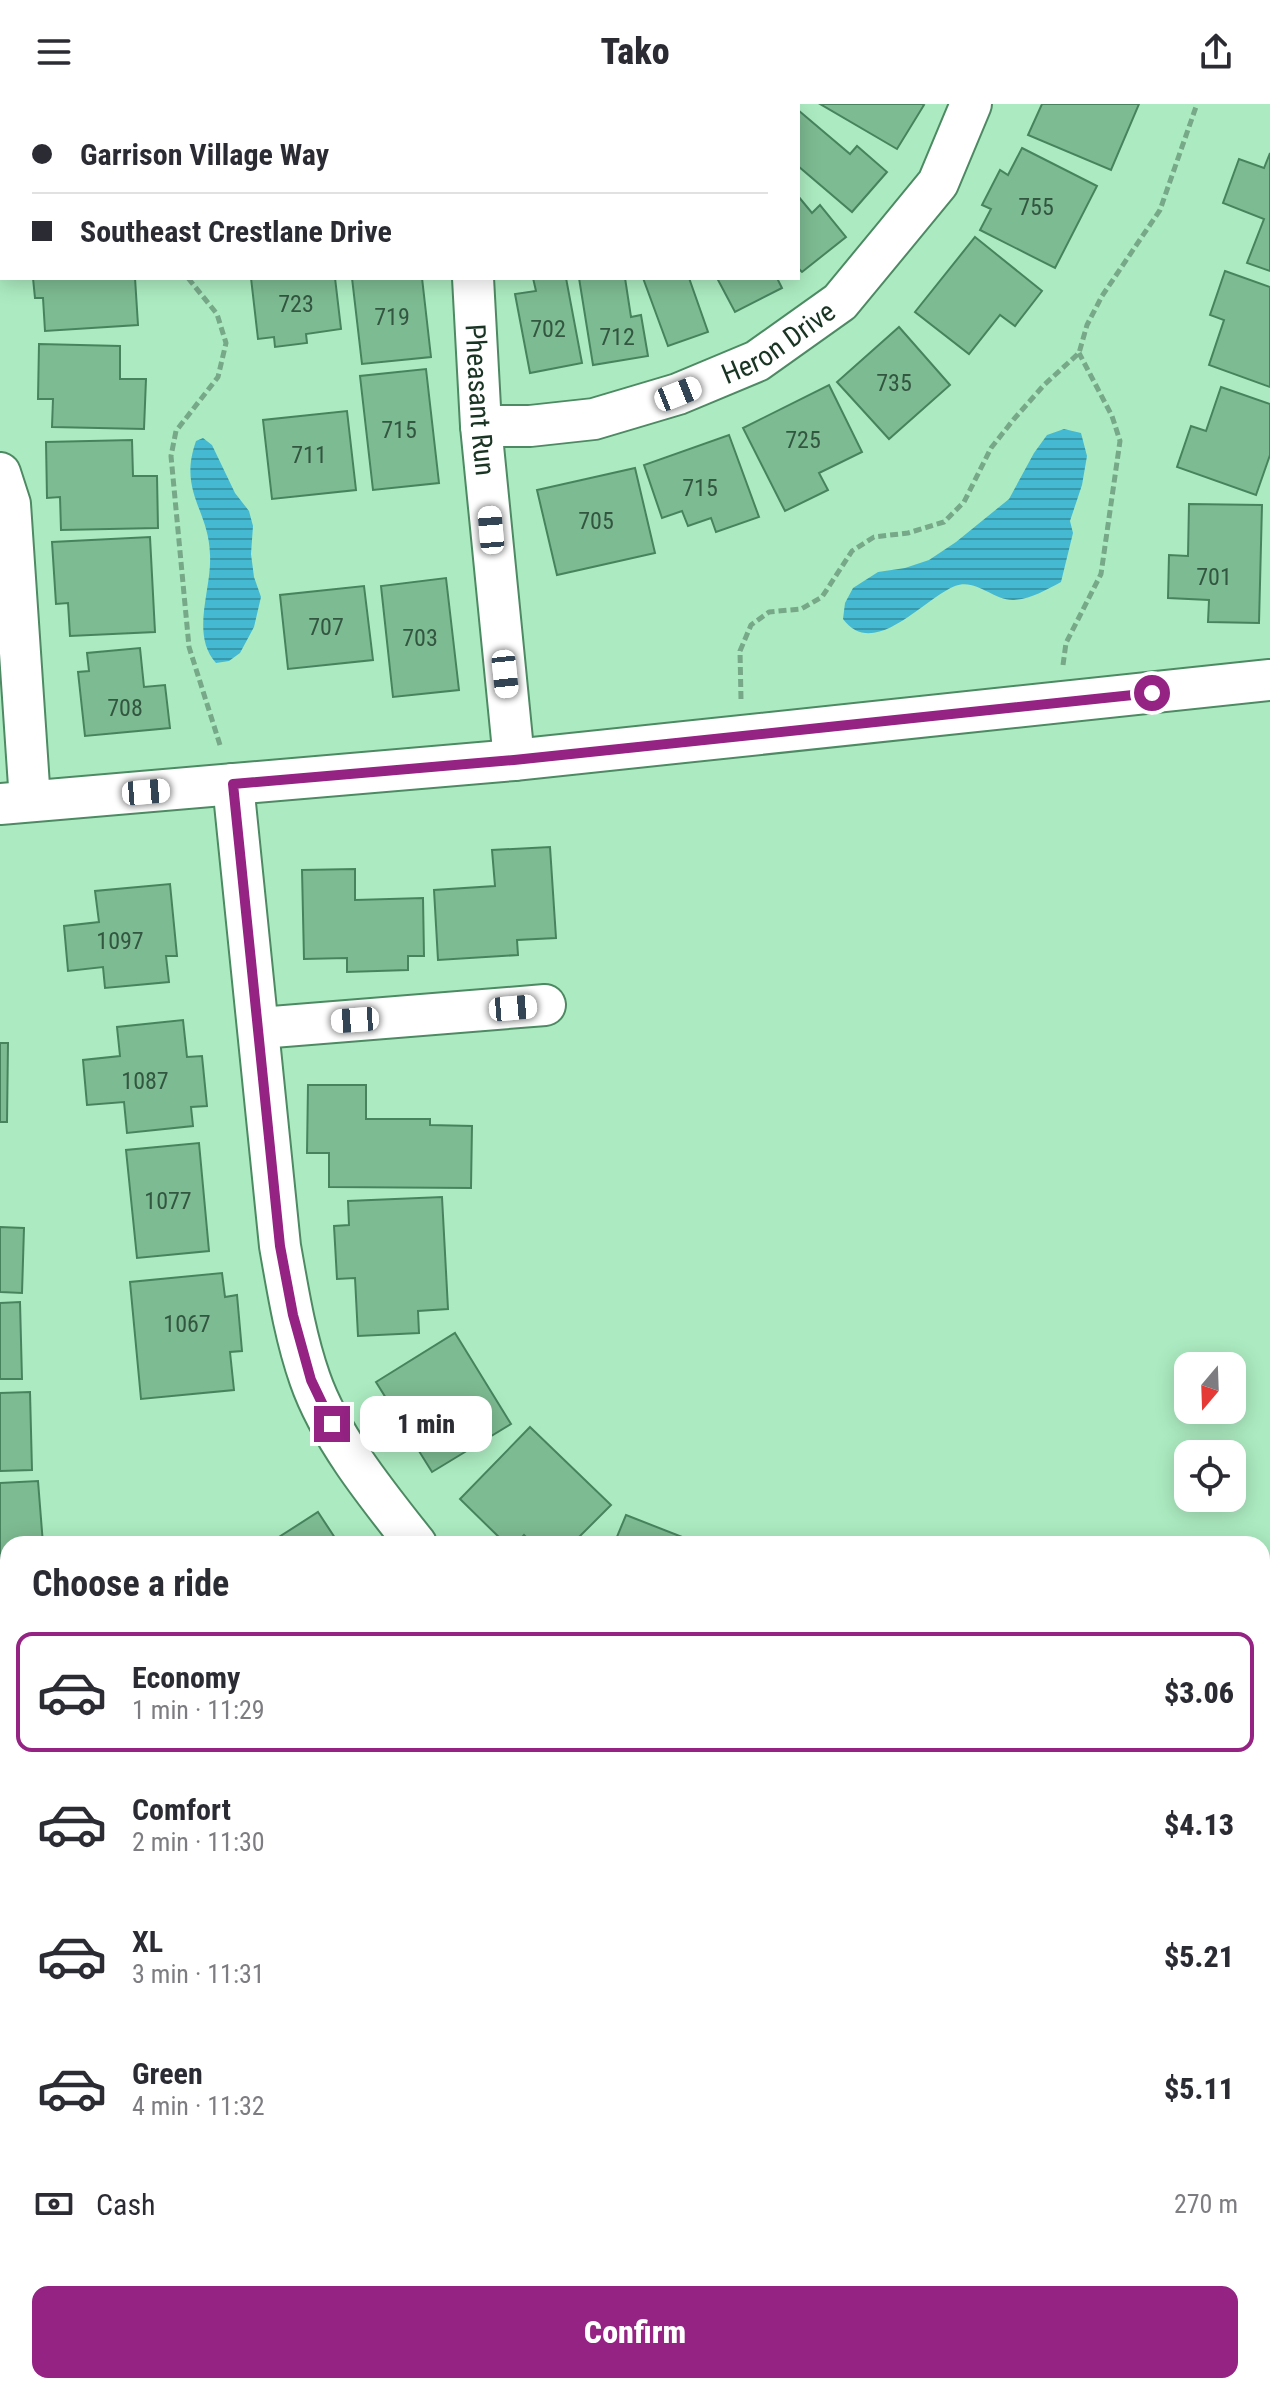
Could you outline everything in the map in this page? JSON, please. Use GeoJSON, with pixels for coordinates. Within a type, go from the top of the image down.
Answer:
{"type":"FeatureCollection","features":[{"type":"Feature","properties":{"kind":"street","name":"Heron Drive"},"geometry":{"type":"LineString","coordinates":[[481,426],[530,426],[594,419],[678,394],[757,361],[840,302],[938,183],[971,104]]}},
{"type":"Feature","properties":{"kind":"street","name":"Pheasant Run"},"geometry":{"type":"LineString","coordinates":[[473,280],[481,426],[514,760]]}},
{"type":"Feature","properties":{"kind":"street"},"geometry":{"type":"LineString","coordinates":[[0,473],[10,504],[15,803],[514,760],[1270,680]]}},
{"type":"Feature","properties":{"kind":"street"},"geometry":{"type":"LineString","coordinates":[[233,784],[280,1246],[293,1315],[311,1380],[343,1445],[410,1536]]}},
{"type":"Feature","properties":{"kind":"street"},"geometry":{"type":"LineString","coordinates":[[260,1028],[545,1005]]}},
{"type":"Feature","properties":{"kind":"path"},"geometry":{"type":"LineString","coordinates":[[739,736],[742,688],[740,651],[751,625],[769,612],[801,609],[822,597],[852,551],[874,537],[908,533],[944,522],[964,502],[991,448],[1044,385],[1079,353],[1087,325],[1102,296],[1160,210],[1197,104]]}},
{"type":"Feature","properties":{"kind":"path"},"geometry":{"type":"LineString","coordinates":[[190,280],[217,314],[226,343],[218,377],[176,431],[171,456],[189,647],[233,784]]}},
{"type":"Feature","properties":{"kind":"path"},"geometry":{"type":"LineString","coordinates":[[1064,702],[1062,669],[1066,643],[1101,574],[1120,441],[1112,416],[1079,353]]}},
{"type":"Feature","properties":{"kind":"water"},"geometry":{"type":"Polygon","coordinates":[[[1064,429],[1081,433],[1087,456],[1082,485],[1070,521],[1073,533],[1061,582],[1032,596],[1014,600],[971,585],[955,586],[899,623],[869,633],[855,630],[843,619],[845,603],[853,588],[878,572],[929,560],[1009,499],[1047,435],[1064,429]]]}},
{"type":"Feature","properties":{"kind":"water"},"geometry":{"type":"Polygon","coordinates":[[[203,438],[212,445],[235,493],[249,511],[253,526],[251,554],[254,577],[261,597],[254,627],[240,653],[229,661],[216,663],[208,651],[203,625],[210,568],[208,539],[190,474],[196,441],[203,438]]]}},
{"type":"Feature","properties":{"kind":"building"},"geometry":{"type":"Polygon","coordinates":[[[820,104],[922,104],[924,105],[897,149],[820,104]]]}},
{"type":"Feature","properties":{"kind":"building"},"geometry":{"type":"Polygon","coordinates":[[[1042,104],[1139,104],[1111,170],[1028,135],[1042,104]]]}},
{"type":"Feature","properties":{"kind":"building"},"geometry":{"type":"Polygon","coordinates":[[[800,112],[850,154],[857,146],[887,172],[852,212],[800,168],[800,112]]]}},
{"type":"Feature","properties":{"kind":"building"},"geometry":{"type":"Polygon","coordinates":[[[1022,148],[1097,186],[1055,268],[980,230],[991,209],[982,205],[1000,170],[1008,175],[1022,148]]]}},
{"type":"Feature","properties":{"kind":"building"},"geometry":{"type":"Polygon","coordinates":[[[1270,153],[1270,271],[1247,263],[1264,219],[1223,203],[1239,159],[1264,168],[1270,153]]]}},
{"type":"Feature","properties":{"kind":"building"},"geometry":{"type":"Polygon","coordinates":[[[800,198],[812,213],[820,205],[846,237],[802,272],[800,198]]]}},
{"type":"Feature","properties":{"kind":"building"},"geometry":{"type":"Polygon","coordinates":[[[975,237],[1042,291],[1015,326],[1000,315],[969,354],[915,312],[975,237]]]}},
{"type":"Feature","properties":{"kind":"building"},"geometry":{"type":"Polygon","coordinates":[[[1225,271],[1270,287],[1270,387],[1209,365],[1224,320],[1210,315],[1225,271]]]}},
{"type":"Feature","properties":{"kind":"building"},"geometry":{"type":"Polygon","coordinates":[[[33,280],[135,280],[138,325],[45,331],[43,298],[35,298],[33,280]]]}},
{"type":"Feature","properties":{"kind":"building"},"geometry":{"type":"Polygon","coordinates":[[[251,280],[335,280],[341,329],[306,334],[307,343],[275,347],[274,337],[258,339],[251,280]]]}},
{"type":"Feature","properties":{"kind":"building"},"geometry":{"type":"Polygon","coordinates":[[[352,280],[422,280],[431,357],[362,364],[352,280]]]}},
{"type":"Feature","properties":{"kind":"building"},"geometry":{"type":"Polygon","coordinates":[[[533,280],[566,280],[582,363],[530,373],[515,294],[536,291],[533,280]]]}},
{"type":"Feature","properties":{"kind":"building"},"geometry":{"type":"Polygon","coordinates":[[[579,280],[625,280],[631,317],[641,315],[648,356],[593,365],[579,280]]]}},
{"type":"Feature","properties":{"kind":"building"},"geometry":{"type":"Polygon","coordinates":[[[644,280],[690,280],[708,332],[668,346],[644,280]]]}},
{"type":"Feature","properties":{"kind":"building"},"geometry":{"type":"Polygon","coordinates":[[[718,280],[778,280],[782,288],[735,312],[718,280]]]}},
{"type":"Feature","properties":{"kind":"building"},"geometry":{"type":"Polygon","coordinates":[[[899,327],[950,385],[889,439],[837,382],[899,327]]]}},
{"type":"Feature","properties":{"kind":"building"},"geometry":{"type":"Polygon","coordinates":[[[39,344],[120,346],[120,379],[146,379],[144,429],[52,427],[53,399],[38,399],[39,344]]]}},
{"type":"Feature","properties":{"kind":"building"},"geometry":{"type":"Polygon","coordinates":[[[426,369],[439,483],[373,490],[360,376],[426,369]]]}},
{"type":"Feature","properties":{"kind":"building"},"geometry":{"type":"Polygon","coordinates":[[[829,385],[862,452],[819,473],[828,490],[785,511],[743,428],[829,385]]]}},
{"type":"Feature","properties":{"kind":"building"},"geometry":{"type":"Polygon","coordinates":[[[1221,387],[1270,404],[1270,455],[1256,495],[1177,467],[1191,426],[1206,431],[1221,387]]]}},
{"type":"Feature","properties":{"kind":"building"},"geometry":{"type":"Polygon","coordinates":[[[347,411],[356,490],[272,499],[263,420],[347,411]]]}},
{"type":"Feature","properties":{"kind":"building"},"geometry":{"type":"Polygon","coordinates":[[[729,435],[759,517],[716,532],[711,518],[688,526],[682,511],[662,518],[644,465],[729,435]]]}},
{"type":"Feature","properties":{"kind":"building"},"geometry":{"type":"Polygon","coordinates":[[[132,440],[133,476],[157,476],[158,528],[61,530],[60,497],[47,498],[46,442],[132,440]]]}},
{"type":"Feature","properties":{"kind":"building"},"geometry":{"type":"Polygon","coordinates":[[[635,468],[655,553],[557,575],[537,490],[635,468]]]}},
{"type":"Feature","properties":{"kind":"building"},"geometry":{"type":"Polygon","coordinates":[[[1189,504],[1262,505],[1259,623],[1208,622],[1209,600],[1168,598],[1169,555],[1188,556],[1189,504]]]}},
{"type":"Feature","properties":{"kind":"building"},"geometry":{"type":"Polygon","coordinates":[[[150,537],[155,632],[70,636],[68,603],[56,604],[52,542],[150,537]]]}},
{"type":"Feature","properties":{"kind":"building"},"geometry":{"type":"Polygon","coordinates":[[[446,578],[459,690],[393,697],[381,586],[446,578]]]}},
{"type":"Feature","properties":{"kind":"building"},"geometry":{"type":"Polygon","coordinates":[[[364,586],[373,660],[288,669],[280,595],[364,586]]]}},
{"type":"Feature","properties":{"kind":"building"},"geometry":{"type":"Polygon","coordinates":[[[140,648],[144,687],[165,685],[170,728],[85,736],[78,672],[89,671],[87,653],[140,648]]]}},
{"type":"Feature","properties":{"kind":"building"},"geometry":{"type":"Polygon","coordinates":[[[550,847],[556,938],[517,940],[518,955],[438,960],[434,890],[495,886],[492,850],[550,847]]]}},
{"type":"Feature","properties":{"kind":"building"},"geometry":{"type":"Polygon","coordinates":[[[355,869],[355,900],[423,898],[424,956],[408,956],[408,970],[347,972],[347,958],[304,959],[302,870],[355,869]]]}},
{"type":"Feature","properties":{"kind":"building"},"geometry":{"type":"Polygon","coordinates":[[[170,884],[177,956],[166,956],[169,982],[105,988],[103,967],[68,971],[64,926],[99,922],[95,891],[170,884]]]}},
{"type":"Feature","properties":{"kind":"building"},"geometry":{"type":"Polygon","coordinates":[[[183,1020],[187,1057],[202,1056],[207,1106],[191,1107],[193,1126],[127,1133],[124,1102],[87,1105],[83,1060],[120,1056],[117,1027],[183,1020]]]}},
{"type":"Feature","properties":{"kind":"building"},"geometry":{"type":"Polygon","coordinates":[[[0,1043],[8,1043],[7,1122],[0,1122],[0,1043]]]}},
{"type":"Feature","properties":{"kind":"building"},"geometry":{"type":"Polygon","coordinates":[[[308,1085],[366,1085],[366,1119],[430,1119],[430,1125],[472,1126],[471,1188],[329,1187],[329,1153],[307,1153],[308,1085]]]}},
{"type":"Feature","properties":{"kind":"building"},"geometry":{"type":"Polygon","coordinates":[[[199,1143],[209,1251],[137,1258],[126,1150],[199,1143]]]}},
{"type":"Feature","properties":{"kind":"building"},"geometry":{"type":"Polygon","coordinates":[[[442,1197],[448,1309],[418,1311],[419,1333],[358,1336],[355,1278],[337,1279],[334,1226],[349,1225],[348,1201],[442,1197]]]}},
{"type":"Feature","properties":{"kind":"building"},"geometry":{"type":"Polygon","coordinates":[[[0,1227],[24,1228],[22,1293],[0,1292],[0,1227]]]}},
{"type":"Feature","properties":{"kind":"building"},"geometry":{"type":"Polygon","coordinates":[[[222,1273],[225,1297],[237,1295],[242,1351],[230,1352],[234,1390],[141,1399],[130,1282],[222,1273]]]}},
{"type":"Feature","properties":{"kind":"building"},"geometry":{"type":"Polygon","coordinates":[[[20,1302],[22,1379],[0,1379],[0,1303],[20,1302]]]}},
{"type":"Feature","properties":{"kind":"building"},"geometry":{"type":"Polygon","coordinates":[[[455,1333],[511,1424],[432,1472],[376,1382],[455,1333]]]}},
{"type":"Feature","properties":{"kind":"building"},"geometry":{"type":"Polygon","coordinates":[[[30,1392],[32,1470],[0,1471],[0,1393],[30,1392]]]}},
{"type":"Feature","properties":{"kind":"building"},"geometry":{"type":"Polygon","coordinates":[[[530,1427],[611,1505],[580,1536],[498,1536],[460,1499],[530,1427]]]}},
{"type":"Feature","properties":{"kind":"building"},"geometry":{"type":"Polygon","coordinates":[[[38,1481],[42,1536],[0,1536],[0,1483],[38,1481]]]}},
{"type":"Feature","properties":{"kind":"building"},"geometry":{"type":"Polygon","coordinates":[[[318,1512],[334,1536],[280,1536],[318,1512]]]}},
{"type":"Feature","properties":{"kind":"building"},"geometry":{"type":"Polygon","coordinates":[[[626,1515],[680,1536],[617,1536],[626,1515]]]}},
{"type":"Feature","properties":{"kind":"route"},"geometry":{"type":"LineString","coordinates":[[332,1424],[311,1380],[293,1315],[280,1246],[233,784],[514,760],[1152,693]]}}]}
